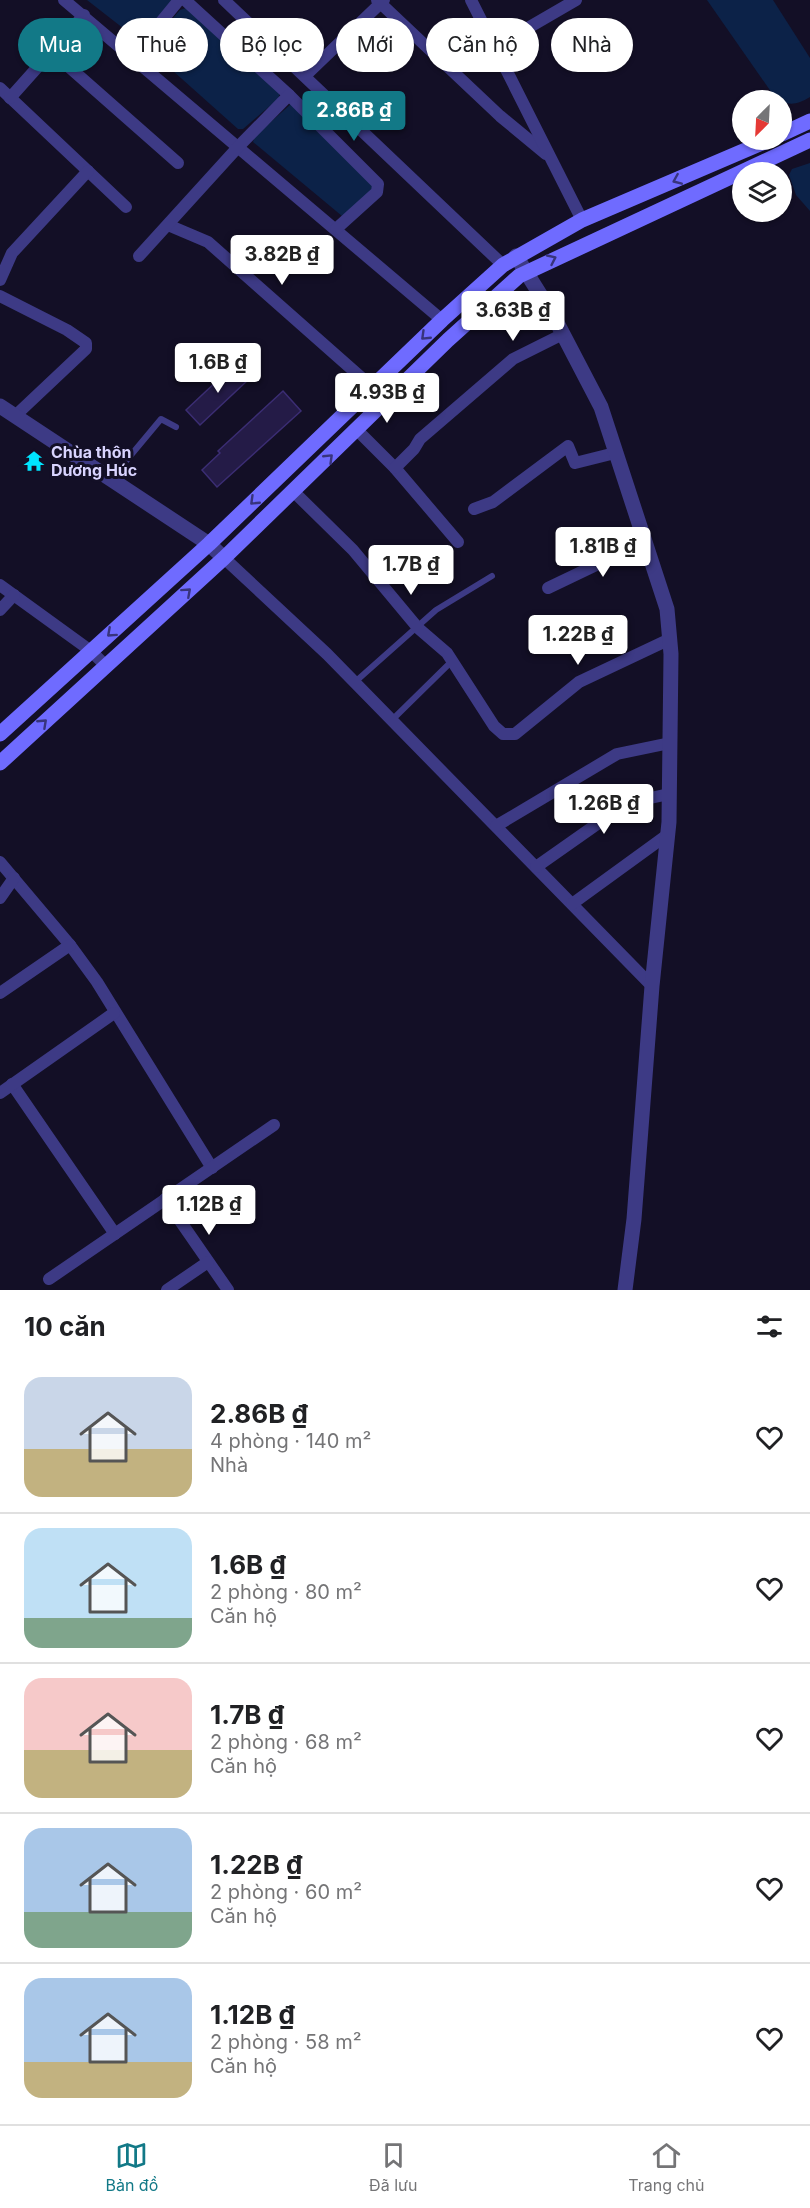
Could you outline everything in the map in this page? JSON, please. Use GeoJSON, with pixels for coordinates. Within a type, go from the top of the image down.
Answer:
{"type":"FeatureCollection","features":[{"type":"Feature","properties":{"kind":"main road"},"geometry":{"type":"LineString","coordinates":[[792,129],[810,121]]}},
{"type":"Feature","properties":{"kind":"main road"},"geometry":{"type":"LineString","coordinates":[[0,763],[294,492],[484,305],[526,271],[810,140]]}},
{"type":"Feature","properties":{"kind":"main road"},"geometry":{"type":"LineString","coordinates":[[0,734],[209,544],[442,320],[503,265],[582,220],[746,150]]}},
{"type":"Feature","properties":{"kind":"main road"},"geometry":{"type":"LineString","coordinates":[[699,170],[706,188]]}},
{"type":"Feature","properties":{"kind":"street"},"geometry":{"type":"LineString","coordinates":[[64,0],[115,41]]}},
{"type":"Feature","properties":{"kind":"street"},"geometry":{"type":"LineString","coordinates":[[164,18],[179,0]]}},
{"type":"Feature","properties":{"kind":"street"},"geometry":{"type":"LineString","coordinates":[[185,0],[289,95],[378,184],[377,192],[336,229]]}},
{"type":"Feature","properties":{"kind":"street"},"geometry":{"type":"LineString","coordinates":[[224,0],[306,75],[503,265]]}},
{"type":"Feature","properties":{"kind":"street"},"geometry":{"type":"LineString","coordinates":[[471,0],[480,18]]}},
{"type":"Feature","properties":{"kind":"street"},"geometry":{"type":"LineString","coordinates":[[539,21],[576,0]]}},
{"type":"Feature","properties":{"kind":"street"},"geometry":{"type":"LineString","coordinates":[[306,75],[380,1],[500,116],[551,159]]}},
{"type":"Feature","properties":{"kind":"street"},"geometry":{"type":"LineString","coordinates":[[10,98],[34,72]]}},
{"type":"Feature","properties":{"kind":"street"},"geometry":{"type":"LineString","coordinates":[[75,72],[178,163]]}},
{"type":"Feature","properties":{"kind":"street"},"geometry":{"type":"LineString","coordinates":[[152,72],[442,320]]}},
{"type":"Feature","properties":{"kind":"street"},"geometry":{"type":"LineString","coordinates":[[508,72],[582,220]]}},
{"type":"Feature","properties":{"kind":"street"},"geometry":{"type":"LineString","coordinates":[[0,88],[126,207]]}},
{"type":"Feature","properties":{"kind":"street"},"geometry":{"type":"LineString","coordinates":[[140,256],[239,146],[289,95]]}},
{"type":"Feature","properties":{"kind":"street"},"geometry":{"type":"LineString","coordinates":[[0,280],[12,253],[88,171]]}},
{"type":"Feature","properties":{"kind":"street"},"geometry":{"type":"LineString","coordinates":[[168,225],[208,242],[372,387]]}},
{"type":"Feature","properties":{"kind":"street"},"geometry":{"type":"LineString","coordinates":[[516,256],[563,334],[601,407],[667,609],[670,639],[667,834],[652,986],[634,1219],[625,1290]]}},
{"type":"Feature","properties":{"kind":"street"},"geometry":{"type":"LineString","coordinates":[[0,296],[86,343],[86,350],[75,362],[16,416]]}},
{"type":"Feature","properties":{"kind":"street"},"geometry":{"type":"LineString","coordinates":[[395,468],[414,449],[420,439],[513,359],[563,334]]}},
{"type":"Feature","properties":{"kind":"street"},"geometry":{"type":"LineString","coordinates":[[0,406],[209,544],[355,682],[652,986]]}},
{"type":"Feature","properties":{"kind":"street"},"geometry":{"type":"LineString","coordinates":[[358,431],[395,468],[458,542]]}},
{"type":"Feature","properties":{"kind":"street"},"geometry":{"type":"LineString","coordinates":[[474,509],[493,502],[568,446],[575,463],[615,453]]}},
{"type":"Feature","properties":{"kind":"street"},"geometry":{"type":"LineString","coordinates":[[294,492],[353,550],[418,628],[453,660],[494,726],[503,734],[515,734],[579,682],[670,639]]}},
{"type":"Feature","properties":{"kind":"street"},"geometry":{"type":"LineString","coordinates":[[548,588],[644,542]]}},
{"type":"Feature","properties":{"kind":"street"},"geometry":{"type":"LineString","coordinates":[[0,585],[91,651],[105,665]]}},
{"type":"Feature","properties":{"kind":"street"},"geometry":{"type":"LineString","coordinates":[[0,610],[15,595]]}},
{"type":"Feature","properties":{"kind":"street"},"geometry":{"type":"LineString","coordinates":[[496,826],[617,754],[670,743]]}},
{"type":"Feature","properties":{"kind":"street"},"geometry":{"type":"LineString","coordinates":[[536,867],[627,803],[669,794]]}},
{"type":"Feature","properties":{"kind":"street"},"geometry":{"type":"LineString","coordinates":[[572,904],[667,834]]}},
{"type":"Feature","properties":{"kind":"street"},"geometry":{"type":"LineString","coordinates":[[0,862],[70,945],[96,982],[212,1168]]}},
{"type":"Feature","properties":{"kind":"street"},"geometry":{"type":"LineString","coordinates":[[0,898],[14,878]]}},
{"type":"Feature","properties":{"kind":"street"},"geometry":{"type":"LineString","coordinates":[[0,993],[70,945]]}},
{"type":"Feature","properties":{"kind":"street"},"geometry":{"type":"LineString","coordinates":[[0,1093],[114,1013]]}},
{"type":"Feature","properties":{"kind":"street"},"geometry":{"type":"LineString","coordinates":[[12,1084],[115,1234]]}},
{"type":"Feature","properties":{"kind":"street"},"geometry":{"type":"LineString","coordinates":[[49,1279],[274,1125]]}},
{"type":"Feature","properties":{"kind":"street"},"geometry":{"type":"LineString","coordinates":[[165,1199],[228,1290]]}},
{"type":"Feature","properties":{"kind":"street"},"geometry":{"type":"LineString","coordinates":[[167,1290],[208,1262]]}},
{"type":"Feature","properties":{"kind":"lane"},"geometry":{"type":"LineString","coordinates":[[111,479],[161,419],[176,427]]}},
{"type":"Feature","properties":{"kind":"lane"},"geometry":{"type":"LineString","coordinates":[[355,682],[418,628],[435,610],[492,576]]}},
{"type":"Feature","properties":{"kind":"lane"},"geometry":{"type":"LineString","coordinates":[[392,720],[453,660]]}},
{"type":"Feature","properties":{"kind":"water"},"geometry":{"type":"Polygon","coordinates":[[[87,0],[172,0],[157,18],[115,18],[115,22],[87,0]]]}},
{"type":"Feature","properties":{"kind":"water"},"geometry":{"type":"Polygon","coordinates":[[[707,0],[773,0],[810,58],[810,97],[792,104],[792,90],[770,90],[707,0]]]}},
{"type":"Feature","properties":{"kind":"water"},"geometry":{"type":"Polygon","coordinates":[[[186,8],[197,18],[173,18],[180,10],[186,8]]]}},
{"type":"Feature","properties":{"kind":"water"},"geometry":{"type":"Polygon","coordinates":[[[208,28],[220,39],[220,72],[257,72],[280,93],[278,99],[243,129],[238,129],[174,72],[208,72],[208,28]]]}},
{"type":"Feature","properties":{"kind":"water"},"geometry":{"type":"Polygon","coordinates":[[[291,104],[373,183],[372,190],[342,216],[253,142],[255,136],[291,104]]]}},
{"type":"Feature","properties":{"kind":"water"},"geometry":{"type":"Polygon","coordinates":[[[810,163],[810,211],[796,195],[792,184],[792,169],[810,163]]]}},
{"type":"Feature","properties":{"kind":"building"},"geometry":{"type":"Polygon","coordinates":[[[235,364],[249,379],[200,425],[186,410],[235,364]]]}},
{"type":"Feature","properties":{"kind":"building"},"geometry":{"type":"Polygon","coordinates":[[[283,391],[301,411],[217,487],[202,470],[220,453],[218,451],[283,391]]]}},
{"type":"Feature","properties":{"kind":"place","name":"Chùa thôn Dương Húc"},"geometry":{"type":"Point","coordinates":[34,461]}}]}
